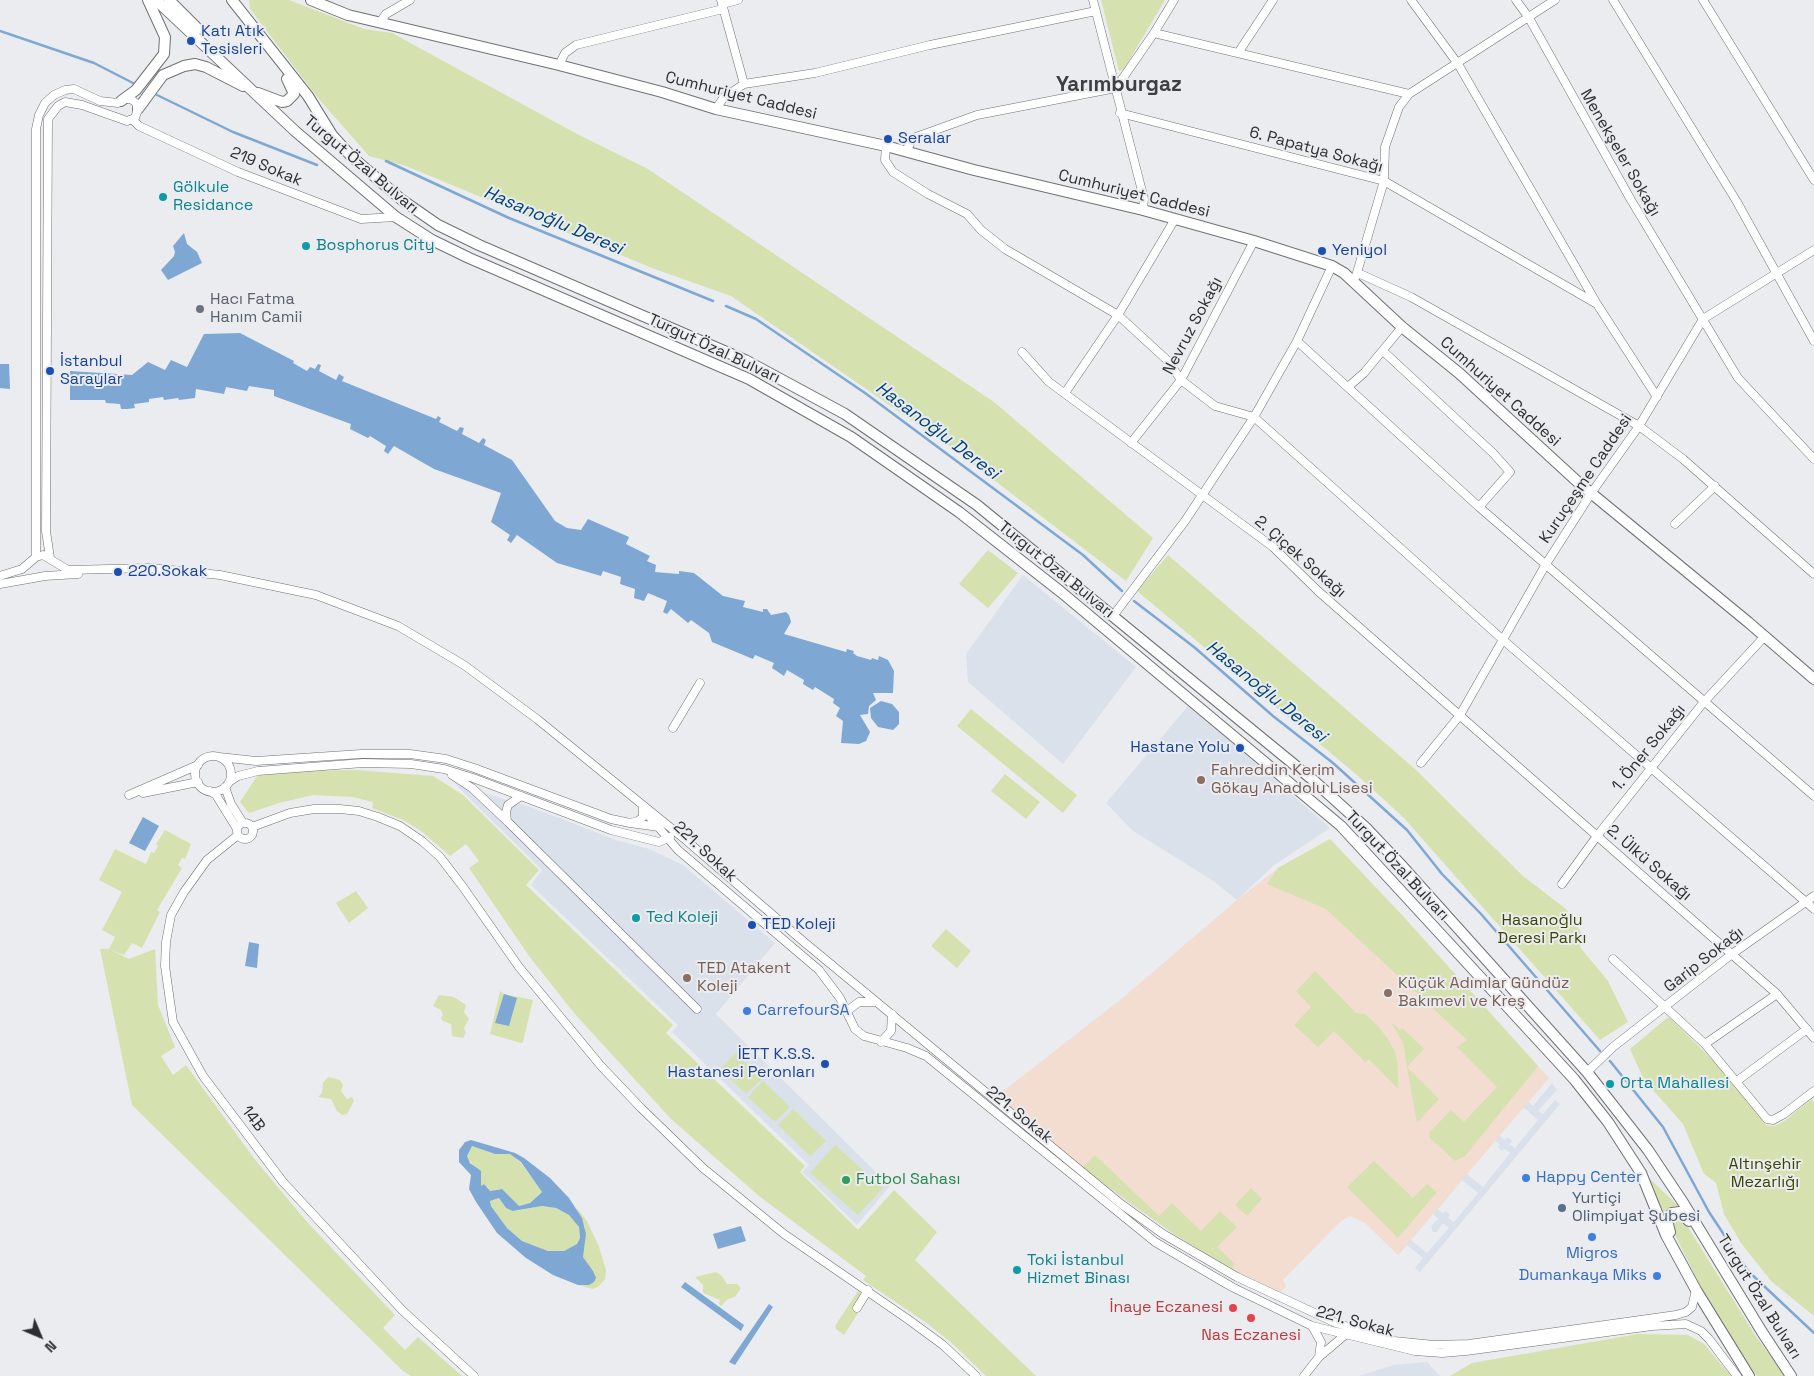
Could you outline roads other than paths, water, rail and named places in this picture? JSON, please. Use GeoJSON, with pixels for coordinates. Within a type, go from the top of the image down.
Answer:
{"type":"FeatureCollection","features":[{"type":"Feature","properties":{"kind":"main road"},"geometry":{"type":"LineString","coordinates":[[119,102],[142,84],[164,54],[165,38],[148,0]]}},
{"type":"Feature","properties":{"kind":"main road","name":"Turgut Özal Bulvarı"},"geometry":{"type":"LineString","coordinates":[[156,0],[251,90],[342,172],[396,217],[432,240],[469,258],[749,379],[851,437],[959,512],[1061,592],[1341,826],[1574,1079],[1608,1122],[1641,1173],[1666,1235],[1696,1290],[1749,1376]]}},
{"type":"Feature","properties":{"kind":"main road"},"geometry":{"type":"LineString","coordinates":[[169,0],[203,34],[230,69]]}},
{"type":"Feature","properties":{"kind":"main road","name":"Cumhuriyet Caddesi"},"geometry":{"type":"LineString","coordinates":[[312,0],[348,15],[559,65],[662,92],[716,109],[886,146],[974,170],[1143,210],[1254,240],[1332,266],[1355,277],[1402,327],[1459,373],[1580,484],[1765,636],[1814,679]]}},
{"type":"Feature","properties":{"kind":"main road"},"geometry":{"type":"LineString","coordinates":[[138,109],[163,75],[184,66],[195,64],[206,67],[251,90],[282,102],[287,101],[294,94],[258,33],[235,1]]}},
{"type":"Feature","properties":{"kind":"main road","name":"Turgut Özal Bulvarı"},"geometry":{"type":"LineString","coordinates":[[258,33],[308,96],[332,135],[382,184],[409,205],[438,225],[478,245],[746,360],[845,414],[977,505],[1313,780],[1366,828],[1586,1072],[1648,1150],[1684,1204],[1725,1274],[1791,1376]]}},
{"type":"Feature","properties":{"kind":"main road"},"geometry":{"type":"LineString","coordinates":[[1574,1079],[1586,1072]]}},
{"type":"Feature","properties":{"kind":"main road"},"geometry":{"type":"LineString","coordinates":[[1696,1290],[1668,1226],[1667,1221],[1672,1213],[1680,1212],[1684,1214],[1725,1274]]}},
{"type":"Feature","properties":{"kind":"street"},"geometry":{"type":"LineString","coordinates":[[380,22],[386,14],[410,0]]}},
{"type":"Feature","properties":{"kind":"street"},"geometry":{"type":"LineString","coordinates":[[559,65],[565,54],[576,45],[738,0]]}},
{"type":"Feature","properties":{"kind":"street"},"geometry":{"type":"LineString","coordinates":[[1093,0],[1116,88],[1120,113],[1144,199],[1143,210]]}},
{"type":"Feature","properties":{"kind":"street"},"geometry":{"type":"LineString","coordinates":[[906,151],[912,140],[916,137],[977,115],[1116,88],[1174,0]]}},
{"type":"Feature","properties":{"kind":"street"},"geometry":{"type":"LineString","coordinates":[[1238,53],[1273,0]]}},
{"type":"Feature","properties":{"kind":"street"},"geometry":{"type":"LineString","coordinates":[[1410,0],[1458,64],[1597,304],[1657,397]]}},
{"type":"Feature","properties":{"kind":"street","name":"Menekşeler Sokağı"},"geometry":{"type":"LineString","coordinates":[[1516,0],[1631,200],[1738,378],[1814,459]]}},
{"type":"Feature","properties":{"kind":"street"},"geometry":{"type":"LineString","coordinates":[[1555,0],[1458,64],[1408,94],[1395,116],[1385,147],[1384,181],[1355,277],[1412,297],[1639,426],[1715,486],[1814,574]]}},
{"type":"Feature","properties":{"kind":"street"},"geometry":{"type":"LineString","coordinates":[[1613,0],[1737,202],[1814,341]]}},
{"type":"Feature","properties":{"kind":"street"},"geometry":{"type":"LineString","coordinates":[[1702,0],[1814,180]]}},
{"type":"Feature","properties":{"kind":"street"},"geometry":{"type":"LineString","coordinates":[[722,4],[744,84]]}},
{"type":"Feature","properties":{"kind":"street"},"geometry":{"type":"LineString","coordinates":[[716,109],[724,97],[744,84],[815,73],[930,46],[1096,11]]}},
{"type":"Feature","properties":{"kind":"street"},"geometry":{"type":"LineString","coordinates":[[1154,33],[1408,94]]}},
{"type":"Feature","properties":{"kind":"street"},"geometry":{"type":"LineString","coordinates":[[74,89],[100,101],[119,102],[127,99],[134,100],[138,109],[133,120],[127,121],[82,105],[65,102],[52,112],[46,128],[46,531],[52,570],[43,577],[32,570],[34,558],[38,122],[45,103],[65,90],[74,89]]}},
{"type":"Feature","properties":{"kind":"street"},"geometry":{"type":"LineString","coordinates":[[118,117],[116,110],[119,102]]}},
{"type":"Feature","properties":{"kind":"street","name":"6. Papatya Sokağı"},"geometry":{"type":"LineString","coordinates":[[1120,113],[1384,181],[1597,304]]}},
{"type":"Feature","properties":{"kind":"street","name":"219 Sokak"},"geometry":{"type":"LineString","coordinates":[[133,120],[139,126],[238,172],[343,213],[361,219],[396,217]]}},
{"type":"Feature","properties":{"kind":"street"},"geometry":{"type":"LineString","coordinates":[[886,146],[885,160],[893,172],[928,194],[967,214],[982,230],[1005,249],[1118,315],[1168,361],[1181,380],[1215,406],[1254,416],[1502,639],[1814,909]]}},
{"type":"Feature","properties":{"kind":"street"},"geometry":{"type":"LineString","coordinates":[[1065,393],[1118,315],[1175,219]]}},
{"type":"Feature","properties":{"kind":"street","name":"Nevruz Sokağı"},"geometry":{"type":"LineString","coordinates":[[1131,443],[1181,380],[1254,240]]}},
{"type":"Feature","properties":{"kind":"street","name":"Kuruçeşme Caddesi"},"geometry":{"type":"LineString","coordinates":[[1421,763],[1460,716],[1546,564],[1592,492],[1639,426],[1703,319],[1814,250]]}},
{"type":"Feature","properties":{"kind":"street"},"geometry":{"type":"LineString","coordinates":[[1113,616],[1203,495],[1254,416],[1297,342],[1332,266]]}},
{"type":"Feature","properties":{"kind":"street"},"geometry":{"type":"LineString","coordinates":[[1349,386],[1383,351],[1402,327]]}},
{"type":"Feature","properties":{"kind":"street"},"geometry":{"type":"LineString","coordinates":[[1297,342],[1349,386],[1479,507],[1703,703],[1814,796]]}},
{"type":"Feature","properties":{"kind":"street"},"geometry":{"type":"LineString","coordinates":[[1383,351],[1493,453],[1510,472],[1479,507]]}},
{"type":"Feature","properties":{"kind":"street","name":"2. Çiçek Sokağı"},"geometry":{"type":"LineString","coordinates":[[1022,352],[1049,382],[1273,547],[1318,592],[1460,716]]}},
{"type":"Feature","properties":{"kind":"street"},"geometry":{"type":"LineString","coordinates":[[1675,524],[1715,486]]}},
{"type":"Feature","properties":{"kind":"street"},"geometry":{"type":"LineString","coordinates":[[0,576],[22,569],[34,558],[42,555],[68,570],[151,568],[220,575],[316,595],[398,626],[464,665],[536,719],[637,802]]}},
{"type":"Feature","properties":{"kind":"street"},"geometry":{"type":"LineString","coordinates":[[0,584],[43,577],[130,568]]}},
{"type":"Feature","properties":{"kind":"street","name":"1. Öner Sokağı"},"geometry":{"type":"LineString","coordinates":[[1562,884],[1597,836],[1703,703],[1765,636]]}},
{"type":"Feature","properties":{"kind":"street"},"geometry":{"type":"LineString","coordinates":[[673,728],[700,683]]}},
{"type":"Feature","properties":{"kind":"street","name":"2. Ülkü Sokağı"},"geometry":{"type":"LineString","coordinates":[[1460,716],[1777,994],[1814,1038]]}},
{"type":"Feature","properties":{"kind":"street"},"geometry":{"type":"LineString","coordinates":[[198,782],[129,795],[198,765],[207,757],[256,761],[361,754],[410,754],[446,759],[611,819],[673,830],[668,839],[659,842]]}},
{"type":"Feature","properties":{"kind":"street"},"geometry":{"type":"LineString","coordinates":[[219,757],[229,764],[231,770],[227,785],[231,804],[243,823],[252,827],[290,812],[314,809],[340,809],[359,811],[378,817],[400,826],[422,841],[440,857],[463,886],[519,967],[596,1060],[640,1108],[703,1168],[784,1234],[868,1290],[942,1345],[976,1376]]}},
{"type":"Feature","properties":{"kind":"street"},"geometry":{"type":"LineString","coordinates":[[210,792],[227,785],[238,776],[258,771],[363,763],[411,764],[444,769],[611,830],[659,842],[678,850]]}},
{"type":"Feature","properties":{"kind":"street"},"geometry":{"type":"LineString","coordinates":[[198,765],[196,770],[198,782],[216,795],[243,838],[249,837],[252,833],[252,827]]}},
{"type":"Feature","properties":{"kind":"street"},"geometry":{"type":"LineString","coordinates":[[444,769],[472,788],[507,821],[697,1009]]}},
{"type":"Feature","properties":{"kind":"street"},"geometry":{"type":"LineString","coordinates":[[507,821],[506,812],[508,805],[521,796]]}},
{"type":"Feature","properties":{"kind":"street","name":"221. Sokak"},"geometry":{"type":"LineString","coordinates":[[637,802],[678,850],[819,970],[830,983],[847,1011],[855,1029],[864,1036],[907,1048],[926,1056],[1155,1242],[1232,1287],[1312,1326],[1415,1351],[1442,1353],[1652,1326],[1686,1324],[1701,1331],[1709,1339],[1737,1376]]}},
{"type":"Feature","properties":{"kind":"street","name":"221. Sokak"},"geometry":{"type":"LineString","coordinates":[[637,802],[878,1002]]}},
{"type":"Feature","properties":{"kind":"street"},"geometry":{"type":"LineString","coordinates":[[630,823],[638,821],[643,817],[643,808]]}},
{"type":"Feature","properties":{"kind":"street"},"geometry":{"type":"LineString","coordinates":[[238,832],[243,823]]}},
{"type":"Feature","properties":{"kind":"street","name":"14B"},"geometry":{"type":"LineString","coordinates":[[238,832],[207,860],[184,892],[171,915],[164,966],[173,1022],[203,1076],[283,1182],[402,1310],[474,1376]]}},
{"type":"Feature","properties":{"kind":"street","name":"Garip Sokağı"},"geometry":{"type":"LineString","coordinates":[[1586,1072],[1613,1047],[1666,1008],[1732,954],[1814,896]]}},
{"type":"Feature","properties":{"kind":"street"},"geometry":{"type":"LineString","coordinates":[[1613,959],[1705,1044],[1766,1119],[1773,1120],[1784,1114],[1814,1091]]}},
{"type":"Feature","properties":{"kind":"street"},"geometry":{"type":"LineString","coordinates":[[1705,1044],[1777,994]]}},
{"type":"Feature","properties":{"kind":"street"},"geometry":{"type":"LineString","coordinates":[[847,1011],[864,1001],[878,1002],[892,1014],[890,1032],[880,1042]]}},
{"type":"Feature","properties":{"kind":"street","name":"221. Sokak"},"geometry":{"type":"LineString","coordinates":[[892,1014],[1108,1194],[1163,1234],[1237,1277],[1336,1323],[1394,1342],[1434,1345],[1469,1344],[1676,1315],[1686,1312],[1692,1306],[1696,1290]]}},
{"type":"Feature","properties":{"kind":"street"},"geometry":{"type":"LineString","coordinates":[[1737,1081],[1807,1029]]}},
{"type":"Feature","properties":{"kind":"street"},"geometry":{"type":"LineString","coordinates":[[857,1308],[868,1290]]}},
{"type":"Feature","properties":{"kind":"street"},"geometry":{"type":"LineString","coordinates":[[1312,1326],[1321,1342],[1319,1357]]}},
{"type":"Feature","properties":{"kind":"street"},"geometry":{"type":"LineString","coordinates":[[1304,1376],[1319,1357],[1344,1335]]}},
{"type":"Feature","properties":{"kind":"water"},"geometry":{"type":"Polygon","coordinates":[[[184,233],[187,244],[197,252],[202,263],[168,280],[161,270],[174,256],[173,246],[184,233]]]}},
{"type":"Feature","properties":{"kind":"water"},"geometry":{"type":"Polygon","coordinates":[[[240,333],[294,361],[293,363],[307,371],[310,367],[315,369],[318,364],[321,365],[319,371],[336,380],[339,374],[344,377],[342,381],[436,419],[438,416],[441,418],[439,422],[457,431],[460,427],[464,428],[462,434],[479,443],[483,438],[486,440],[484,445],[512,460],[555,521],[567,528],[581,530],[588,519],[629,537],[626,544],[650,556],[647,561],[656,565],[655,572],[679,574],[679,571],[694,573],[723,596],[745,601],[743,607],[763,612],[763,609],[767,609],[771,615],[786,612],[791,622],[784,634],[846,652],[847,649],[854,651],[853,653],[857,656],[871,660],[872,658],[878,660],[879,656],[888,660],[894,671],[893,693],[873,693],[876,700],[869,706],[868,714],[860,715],[870,732],[866,741],[859,744],[841,743],[843,721],[836,716],[840,708],[833,703],[834,699],[815,687],[813,690],[803,684],[804,680],[787,670],[784,676],[772,668],[774,663],[755,655],[753,659],[712,642],[709,633],[691,620],[688,623],[671,609],[667,614],[663,612],[667,601],[648,593],[644,601],[634,598],[635,589],[620,584],[621,577],[603,571],[601,576],[557,563],[517,535],[511,543],[507,540],[510,535],[491,522],[501,493],[434,469],[394,446],[388,454],[384,451],[386,446],[370,436],[368,438],[350,429],[351,424],[274,396],[274,390],[249,386],[247,391],[226,387],[224,394],[196,389],[195,398],[164,400],[163,397],[149,399],[149,402],[134,404],[135,408],[127,409],[121,409],[120,404],[106,403],[105,400],[70,400],[70,371],[132,375],[148,362],[165,370],[171,360],[187,367],[204,334],[240,333]]]}},
{"type":"Feature","properties":{"kind":"water"},"geometry":{"type":"Polygon","coordinates":[[[0,364],[9,364],[10,389],[0,388],[0,364]]]}},
{"type":"Feature","properties":{"kind":"water"},"geometry":{"type":"Polygon","coordinates":[[[881,701],[892,704],[899,712],[899,724],[893,730],[878,727],[871,718],[870,708],[881,701]]]}},
{"type":"Feature","properties":{"kind":"water"},"geometry":{"type":"Polygon","coordinates":[[[143,817],[159,826],[145,851],[129,843],[143,817]]]}},
{"type":"Feature","properties":{"kind":"water"},"geometry":{"type":"Polygon","coordinates":[[[249,942],[259,944],[257,968],[245,966],[249,942]]]}},
{"type":"Feature","properties":{"kind":"water"},"geometry":{"type":"Polygon","coordinates":[[[504,994],[517,998],[509,1026],[495,1023],[504,994]]]}},
{"type":"Feature","properties":{"kind":"water"},"geometry":{"type":"Polygon","coordinates":[[[471,1140],[515,1153],[550,1178],[569,1198],[582,1218],[586,1234],[583,1257],[593,1271],[596,1278],[594,1282],[589,1285],[578,1285],[553,1275],[526,1258],[497,1233],[469,1189],[471,1175],[459,1162],[459,1150],[465,1142],[471,1140]],[[472,1146],[467,1156],[470,1163],[481,1171],[481,1186],[484,1184],[490,1191],[502,1189],[519,1206],[530,1203],[542,1192],[521,1162],[510,1154],[495,1154],[472,1146]],[[499,1198],[490,1201],[491,1206],[507,1228],[522,1241],[548,1251],[564,1251],[577,1244],[580,1238],[579,1227],[569,1215],[556,1208],[542,1206],[513,1211],[506,1208],[499,1198]]]}},
{"type":"Feature","properties":{"kind":"water"},"geometry":{"type":"Polygon","coordinates":[[[741,1226],[746,1241],[718,1249],[713,1234],[741,1226]]]}},
{"type":"Feature","properties":{"kind":"water"},"geometry":{"type":"Polygon","coordinates":[[[685,1282],[744,1325],[741,1331],[681,1287],[685,1282]]]}},
{"type":"Feature","properties":{"kind":"water"},"geometry":{"type":"Polygon","coordinates":[[[769,1304],[773,1307],[735,1365],[729,1362],[769,1304]]]}},
{"type":"Feature","properties":{"kind":"waterway","name":"Hasanoğlu Deresi"},"geometry":{"type":"LineString","coordinates":[[0,31],[94,63],[133,83]]}},
{"type":"Feature","properties":{"kind":"waterway","name":"Hasanoğlu Deresi"},"geometry":{"type":"LineString","coordinates":[[157,95],[233,132],[317,165]]}},
{"type":"Feature","properties":{"kind":"waterway","name":"Hasanoğlu Deresi"},"geometry":{"type":"LineString","coordinates":[[386,161],[509,218],[713,301]]}},
{"type":"Feature","properties":{"kind":"waterway","name":"Hasanoğlu Deresi"},"geometry":{"type":"LineString","coordinates":[[726,306],[756,319],[865,393],[1083,555],[1122,591]]}},
{"type":"Feature","properties":{"kind":"waterway","name":"Hasanoğlu Deresi"},"geometry":{"type":"LineString","coordinates":[[1134,601],[1194,647],[1273,716],[1333,763],[1407,830],[1442,874],[1481,914],[1600,1051]]}},
{"type":"Feature","properties":{"kind":"waterway","name":"Hasanoğlu Deresi"},"geometry":{"type":"LineString","coordinates":[[1610,1061],[1663,1127],[1709,1212],[1748,1271],[1814,1333]]}},
{"type":"Feature","properties":{"kind":"place","name":"Katı Atık Tesisleri"},"geometry":{"type":"Point","coordinates":[191,41]}},
{"type":"Feature","properties":{"kind":"place","name":"Seralar"},"geometry":{"type":"Point","coordinates":[888,139]}},
{"type":"Feature","properties":{"kind":"place","name":"Gölkule Residance"},"geometry":{"type":"Point","coordinates":[163,197]}},
{"type":"Feature","properties":{"kind":"place","name":"Bosphorus City"},"geometry":{"type":"Point","coordinates":[306,246]}},
{"type":"Feature","properties":{"kind":"place","name":"Yeniyol"},"geometry":{"type":"Point","coordinates":[1322,251]}},
{"type":"Feature","properties":{"kind":"place","name":"Hacı Fatma Hanım Camii"},"geometry":{"type":"Point","coordinates":[200,309]}},
{"type":"Feature","properties":{"kind":"place","name":"İstanbul Saraylar"},"geometry":{"type":"Point","coordinates":[50,371]}},
{"type":"Feature","properties":{"kind":"place","name":"220.Sokak"},"geometry":{"type":"Point","coordinates":[118,572]}},
{"type":"Feature","properties":{"kind":"place","name":"Hastane Yolu"},"geometry":{"type":"Point","coordinates":[1240,748]}},
{"type":"Feature","properties":{"kind":"place","name":"Fahreddin Kerim Gökay Anadolu Lisesi"},"geometry":{"type":"Point","coordinates":[1201,780]}},
{"type":"Feature","properties":{"kind":"place","name":"Ted Koleji"},"geometry":{"type":"Point","coordinates":[636,918]}},
{"type":"Feature","properties":{"kind":"place","name":"TED Koleji"},"geometry":{"type":"Point","coordinates":[752,925]}},
{"type":"Feature","properties":{"kind":"place","name":"TED Atakent Koleji"},"geometry":{"type":"Point","coordinates":[687,978]}},
{"type":"Feature","properties":{"kind":"place","name":"Küçük Adımlar Gündüz Bakımevi ve Kreş"},"geometry":{"type":"Point","coordinates":[1388,993]}},
{"type":"Feature","properties":{"kind":"place","name":"CarrefourSA"},"geometry":{"type":"Point","coordinates":[747,1011]}},
{"type":"Feature","properties":{"kind":"place","name":"İETT K.S.S. Hastanesi Peronları"},"geometry":{"type":"Point","coordinates":[825,1064]}},
{"type":"Feature","properties":{"kind":"place","name":"Orta Mahallesi"},"geometry":{"type":"Point","coordinates":[1610,1084]}},
{"type":"Feature","properties":{"kind":"place","name":"Happy Center"},"geometry":{"type":"Point","coordinates":[1526,1178]}},
{"type":"Feature","properties":{"kind":"place","name":"Futbol Sahası"},"geometry":{"type":"Point","coordinates":[846,1180]}},
{"type":"Feature","properties":{"kind":"place","name":"Yurtiçi Olimpiyat Şubesi"},"geometry":{"type":"Point","coordinates":[1562,1208]}},
{"type":"Feature","properties":{"kind":"place","name":"Migros"},"geometry":{"type":"Point","coordinates":[1592,1237]}},
{"type":"Feature","properties":{"kind":"place","name":"Toki İstanbul Hizmet Binası"},"geometry":{"type":"Point","coordinates":[1017,1270]}},
{"type":"Feature","properties":{"kind":"place","name":"Dumankaya Miks"},"geometry":{"type":"Point","coordinates":[1657,1276]}},
{"type":"Feature","properties":{"kind":"place","name":"İnaye Eczanesi"},"geometry":{"type":"Point","coordinates":[1233,1308]}},
{"type":"Feature","properties":{"kind":"place","name":"Nas Eczanesi"},"geometry":{"type":"Point","coordinates":[1251,1318]}},
{"type":"Feature","properties":{"kind":"district","name":"Yarımburgaz"},"geometry":{"type":"Point","coordinates":[1119,85]}},
{"type":"Feature","properties":{"kind":"park label","name":"Hasanoğlu Deresi Parkı"},"geometry":{"type":"Point","coordinates":[1542,930]}},
{"type":"Feature","properties":{"kind":"park label","name":"Altınşehir Mezarlığı"},"geometry":{"type":"Point","coordinates":[1765,1174]}}]}
